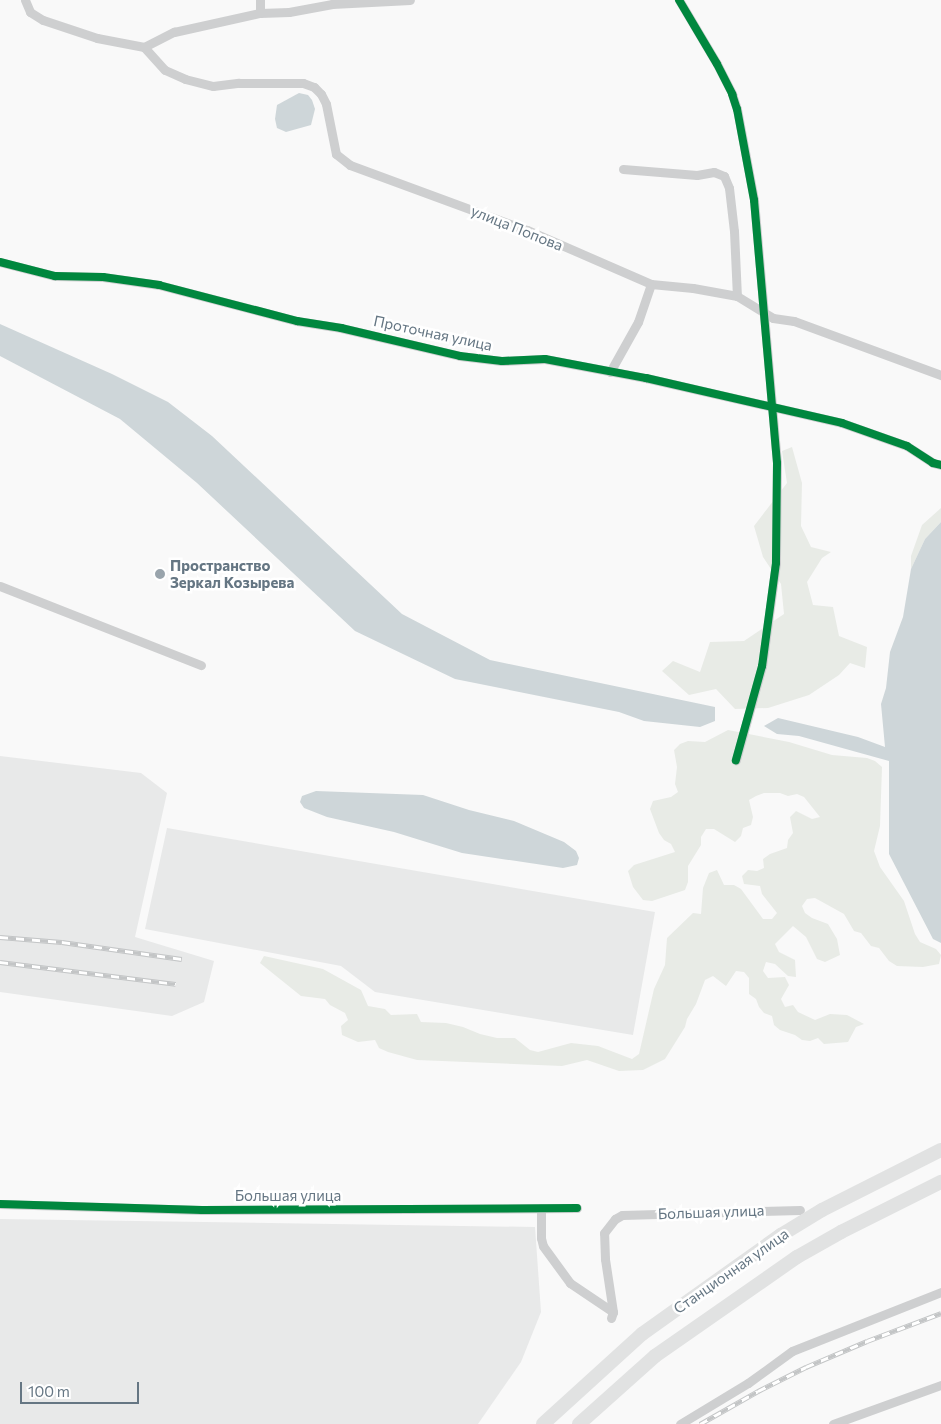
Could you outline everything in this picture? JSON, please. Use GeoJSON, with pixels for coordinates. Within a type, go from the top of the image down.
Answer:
{"type":"FeatureCollection","features":[{"type":"Feature","properties":{"kind":"main road","name":"Станционная улица"},"geometry":{"type":"LineString","coordinates":[[543,1424],[642,1334],[781,1235],[822,1210],[941,1150]]}},
{"type":"Feature","properties":{"kind":"main road","name":"Станционная улица"},"geometry":{"type":"LineString","coordinates":[[579,1424],[655,1356],[797,1258],[841,1232],[941,1182]]}},
{"type":"Feature","properties":{"kind":"street"},"geometry":{"type":"LineString","coordinates":[[25,0],[30,12],[43,20],[97,38],[144,47],[174,32],[260,13],[289,12],[332,4],[410,0]]}},
{"type":"Feature","properties":{"kind":"street"},"geometry":{"type":"LineString","coordinates":[[260,0],[260,13]]}},
{"type":"Feature","properties":{"kind":"street"},"geometry":{"type":"LineString","coordinates":[[679,0],[695,23],[727,82],[737,109],[754,200],[773,408],[777,463],[776,563],[762,666],[736,760]]}},
{"type":"Feature","properties":{"kind":"street","name":"улица Попова"},"geometry":{"type":"LineString","coordinates":[[144,47],[165,70],[186,79],[213,86],[239,83],[303,83],[314,87],[322,94],[326,104],[336,154],[350,165],[527,230],[651,284],[693,288],[737,296],[748,301],[756,309],[765,311],[773,318],[794,321],[941,375]]}},
{"type":"Feature","properties":{"kind":"street"},"geometry":{"type":"LineString","coordinates":[[623,169],[697,175],[714,172],[724,176],[728,188],[734,231],[737,296]]}},
{"type":"Feature","properties":{"kind":"street","name":"Проточная улица"},"geometry":{"type":"LineString","coordinates":[[0,262],[55,276],[103,277],[159,284],[297,321],[341,328],[460,356],[502,361],[545,359],[646,378],[842,423],[908,446],[933,463],[941,465]]}},
{"type":"Feature","properties":{"kind":"street"},"geometry":{"type":"LineString","coordinates":[[610,372],[638,322],[651,284]]}},
{"type":"Feature","properties":{"kind":"street"},"geometry":{"type":"LineString","coordinates":[[0,586],[201,665]]}},
{"type":"Feature","properties":{"kind":"street","name":"Большая улица"},"geometry":{"type":"LineString","coordinates":[[0,1204],[202,1210],[577,1208]]}},
{"type":"Feature","properties":{"kind":"street","name":"Большая улица"},"geometry":{"type":"LineString","coordinates":[[541,1208],[540,1238],[543,1246],[570,1284],[612,1315],[604,1233],[614,1220],[622,1215],[800,1210]]}},
{"type":"Feature","properties":{"kind":"street"},"geometry":{"type":"LineString","coordinates":[[680,1424],[748,1383],[792,1351],[941,1292]]}},
{"type":"Feature","properties":{"kind":"street"},"geometry":{"type":"LineString","coordinates":[[833,1424],[941,1385]]}},
{"type":"Feature","properties":{"kind":"shaded area"},"geometry":{"type":"Polygon","coordinates":[[[299,93],[308,95],[312,100],[315,109],[311,125],[286,132],[277,128],[275,119],[277,105],[299,93]]]}},
{"type":"Feature","properties":{"kind":"shaded area"},"geometry":{"type":"Polygon","coordinates":[[[0,324],[112,374],[168,402],[212,436],[402,614],[490,660],[715,707],[715,721],[700,727],[644,721],[619,712],[455,679],[355,631],[197,483],[120,419],[0,356],[0,324]]]}},
{"type":"Feature","properties":{"kind":"shaded area"},"geometry":{"type":"Polygon","coordinates":[[[792,447],[802,483],[801,526],[811,547],[831,552],[822,558],[807,582],[813,605],[833,607],[839,636],[867,647],[865,668],[850,663],[839,675],[809,695],[768,708],[735,709],[716,689],[689,695],[662,671],[673,661],[700,672],[710,642],[744,641],[784,614],[781,584],[763,557],[754,526],[787,483],[782,451],[792,447]]]}},
{"type":"Feature","properties":{"kind":"shaded area"},"geometry":{"type":"Polygon","coordinates":[[[941,508],[941,522],[925,539],[911,569],[911,556],[922,525],[941,508]]]}},
{"type":"Feature","properties":{"kind":"shaded area"},"geometry":{"type":"Polygon","coordinates":[[[941,522],[941,943],[933,939],[889,854],[889,761],[799,736],[777,734],[764,726],[778,718],[858,737],[885,747],[881,704],[886,688],[890,652],[903,617],[911,569],[925,539],[941,522]]]}},
{"type":"Feature","properties":{"kind":"shaded area"},"geometry":{"type":"Polygon","coordinates":[[[728,730],[789,742],[832,755],[867,758],[875,761],[882,767],[880,826],[874,851],[880,867],[904,901],[915,934],[920,942],[936,949],[941,955],[939,964],[923,967],[897,966],[889,961],[879,948],[871,946],[861,933],[854,931],[844,914],[815,898],[807,899],[802,906],[805,913],[828,924],[837,939],[840,955],[825,962],[817,959],[806,937],[793,926],[775,944],[779,952],[795,960],[796,977],[788,976],[775,964],[766,962],[763,971],[768,978],[785,977],[789,985],[781,999],[785,1007],[793,1005],[798,1012],[815,1020],[830,1014],[847,1015],[864,1024],[856,1027],[848,1042],[824,1044],[818,1038],[810,1041],[802,1040],[795,1035],[780,1030],[774,1025],[772,1016],[764,1013],[756,999],[749,994],[749,978],[744,972],[736,971],[726,986],[713,976],[705,980],[685,1027],[665,1059],[643,1070],[619,1071],[587,1060],[562,1066],[417,1060],[379,1048],[375,1040],[358,1042],[342,1035],[341,1026],[348,1020],[345,1013],[330,1005],[325,999],[301,996],[260,963],[264,956],[323,969],[361,990],[368,1006],[385,1009],[391,1015],[417,1014],[421,1022],[446,1023],[497,1038],[515,1038],[530,1050],[538,1052],[571,1043],[598,1046],[632,1059],[639,1054],[654,989],[665,965],[667,938],[693,913],[701,914],[703,888],[709,873],[717,870],[724,885],[734,885],[741,889],[763,919],[772,919],[777,913],[762,894],[760,886],[744,884],[742,876],[748,870],[757,871],[764,868],[763,859],[770,854],[787,848],[788,840],[793,833],[790,817],[796,811],[812,819],[820,817],[804,797],[797,794],[788,796],[780,793],[764,793],[756,796],[749,800],[753,817],[751,825],[743,828],[741,836],[735,842],[714,829],[706,829],[701,837],[701,845],[688,866],[688,882],[685,890],[652,901],[643,900],[633,887],[628,871],[634,865],[675,852],[671,844],[664,840],[659,833],[650,809],[653,801],[671,797],[678,792],[675,784],[677,767],[674,750],[680,744],[688,741],[705,742],[728,730]]]}},
{"type":"Feature","properties":{"kind":"shaded area"},"geometry":{"type":"Polygon","coordinates":[[[0,756],[141,773],[167,793],[135,937],[214,961],[204,1002],[172,1016],[0,992],[0,756]]]}},
{"type":"Feature","properties":{"kind":"shaded area"},"geometry":{"type":"Polygon","coordinates":[[[316,791],[423,795],[469,810],[514,821],[564,842],[576,851],[579,858],[577,865],[563,868],[462,853],[394,832],[327,817],[304,808],[300,802],[302,796],[316,791]]]}},
{"type":"Feature","properties":{"kind":"shaded area"},"geometry":{"type":"Polygon","coordinates":[[[167,828],[655,912],[633,1035],[375,992],[341,966],[145,929],[167,828]]]}},
{"type":"Feature","properties":{"kind":"shaded area"},"geometry":{"type":"Polygon","coordinates":[[[0,1219],[535,1227],[541,1312],[521,1362],[478,1424],[0,1424],[0,1219]]]}},
{"type":"Feature","properties":{"kind":"railway"},"geometry":{"type":"LineString","coordinates":[[0,937],[62,942],[182,959]]}},
{"type":"Feature","properties":{"kind":"railway"},"geometry":{"type":"LineString","coordinates":[[0,962],[176,984]]}},
{"type":"Feature","properties":{"kind":"railway"},"geometry":{"type":"LineString","coordinates":[[700,1424],[758,1391],[806,1367],[941,1313]]}},
{"type":"Feature","properties":{"kind":"cycle path"},"geometry":{"type":"LineString","coordinates":[[679,0],[717,64],[732,94],[737,109],[754,200],[777,463],[776,563],[762,666],[736,760]]}},
{"type":"Feature","properties":{"kind":"cycle path"},"geometry":{"type":"LineString","coordinates":[[0,262],[55,276],[103,277],[159,285],[297,321],[341,328],[460,356],[502,361],[545,359],[646,378],[842,423],[907,446],[933,463],[941,465]]}},
{"type":"Feature","properties":{"kind":"cycle path"},"geometry":{"type":"LineString","coordinates":[[0,1204],[202,1210],[577,1208]]}},
{"type":"Feature","properties":{"kind":"place","name":"Пространство Зеркал Козырева"},"geometry":{"type":"Point","coordinates":[160,574]}}]}
